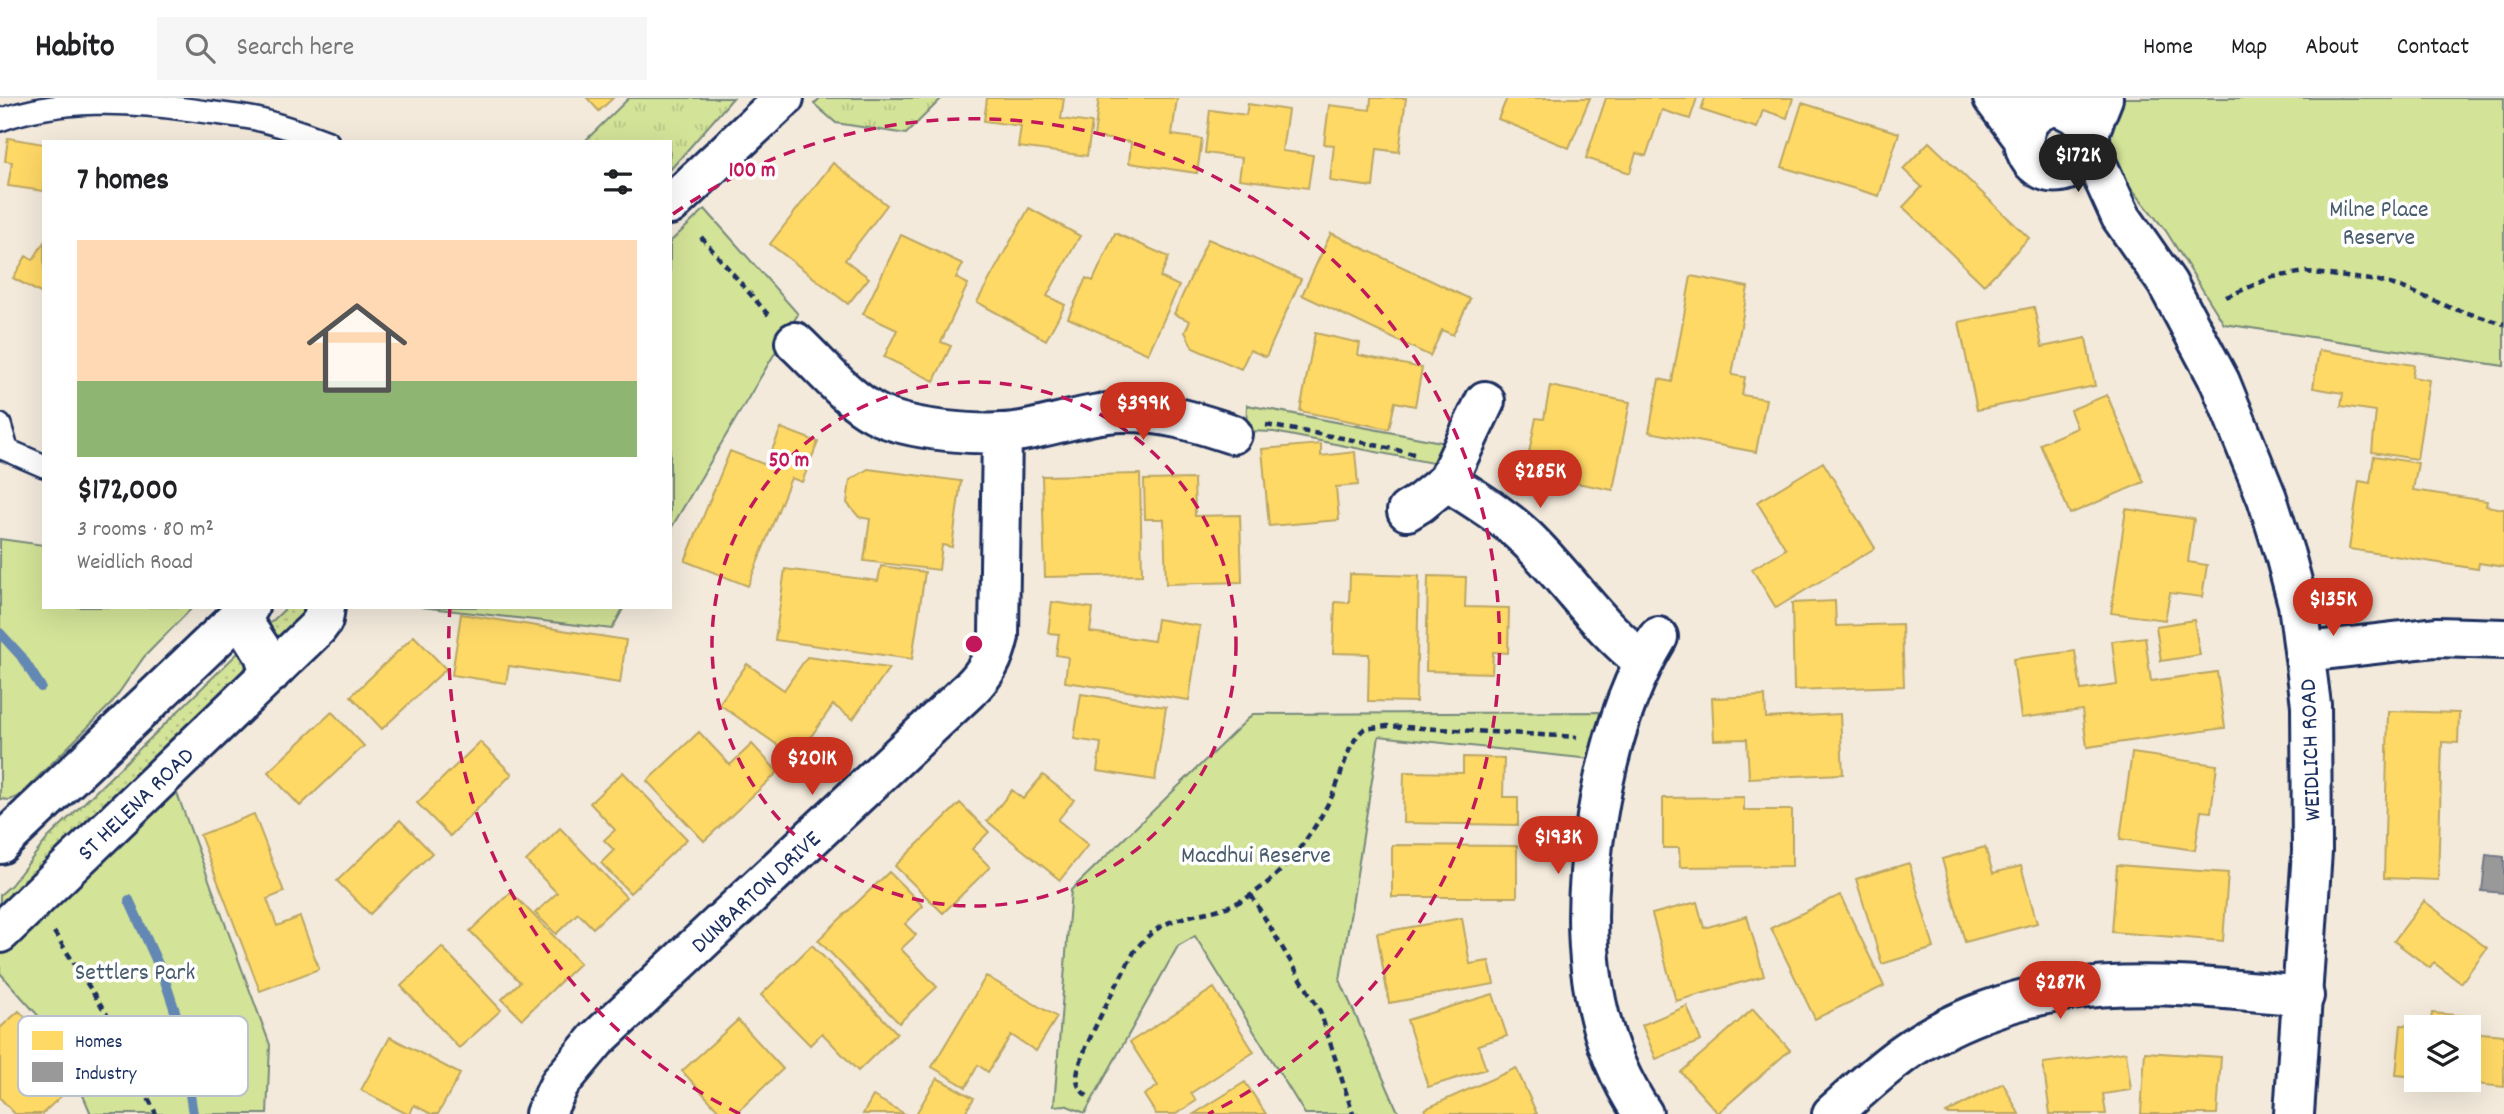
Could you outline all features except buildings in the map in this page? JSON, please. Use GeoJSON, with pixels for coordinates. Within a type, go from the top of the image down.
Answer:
{"type":"FeatureCollection","features":[{"type":"Feature","properties":{"kind":"street"},"geometry":{"type":"LineString","coordinates":[[672,203],[784,98]]}},
{"type":"Feature","properties":{"kind":"street"},"geometry":{"type":"LineString","coordinates":[[1993,98],[2023,138],[2025,149],[2037,166],[2046,171],[2067,170],[2077,165],[2084,157],[2068,115]]}},
{"type":"Feature","properties":{"kind":"street"},"geometry":{"type":"LineString","coordinates":[[2023,138],[2030,120],[2046,108],[2068,115],[2103,98]]}},
{"type":"Feature","properties":{"kind":"street","name":"WEIDLICH ROAD"},"geometry":{"type":"LineString","coordinates":[[2068,115],[2121,217],[2173,294],[2197,336],[2230,406],[2267,498],[2298,604],[2311,705],[2312,851],[2294,1114]]}},
{"type":"Feature","properties":{"kind":"street","name":"WEIDLICH ROAD"},"geometry":{"type":"LineString","coordinates":[[2057,172],[2121,217]]}},
{"type":"Feature","properties":{"kind":"street"},"geometry":{"type":"LineString","coordinates":[[795,342],[858,402],[874,413],[913,426],[1002,433],[1091,415],[1121,412],[1179,417],[1232,434]]}},
{"type":"Feature","properties":{"kind":"street"},"geometry":{"type":"LineString","coordinates":[[1407,511],[1447,481],[1485,401]]}},
{"type":"Feature","properties":{"kind":"street","name":"DUNBARTON DRIVE"},"geometry":{"type":"LineString","coordinates":[[545,1114],[560,1083],[596,1040],[970,689],[989,667],[999,636],[1002,433]]}},
{"type":"Feature","properties":{"kind":"street"},"geometry":{"type":"LineString","coordinates":[[1447,481],[1525,537],[1614,637],[1651,649],[1612,742],[1587,882],[1591,976],[1599,1016],[1611,1053],[1643,1114]]}},
{"type":"Feature","properties":{"kind":"street","name":"ST HELENA ROAD"},"geometry":{"type":"LineString","coordinates":[[0,933],[317,628],[323,620],[325,609]]}},
{"type":"Feature","properties":{"kind":"street"},"geometry":{"type":"LineString","coordinates":[[4,834],[244,612],[264,654],[270,674]]}},
{"type":"Feature","properties":{"kind":"street"},"geometry":{"type":"LineString","coordinates":[[2305,652],[2435,637],[2504,639]]}},
{"type":"Feature","properties":{"kind":"street"},"geometry":{"type":"LineString","coordinates":[[1832,1114],[1887,1066],[1930,1036],[2015,1000],[2064,989],[2107,984],[2146,984],[2304,996]]}},
{"type":"Feature","properties":{"kind":"lane"},"geometry":{"type":"LineString","coordinates":[[0,120],[69,102],[134,102],[253,119],[322,140]]}},
{"type":"Feature","properties":{"kind":"lane"},"geometry":{"type":"LineString","coordinates":[[0,425],[4,448],[42,465]]}},
{"type":"Feature","properties":{"kind":"path"},"geometry":{"type":"LineString","coordinates":[[701,237],[755,301],[795,342]]}},
{"type":"Feature","properties":{"kind":"path"},"geometry":{"type":"LineString","coordinates":[[2226,297],[2273,277],[2306,272],[2379,281],[2460,312],[2504,324]]}},
{"type":"Feature","properties":{"kind":"path"},"geometry":{"type":"LineString","coordinates":[[1232,434],[1234,428],[1243,423],[1260,424],[1414,454]]}},
{"type":"Feature","properties":{"kind":"path"},"geometry":{"type":"LineString","coordinates":[[1087,1096],[1078,1086],[1077,1079],[1082,1056],[1140,943],[1157,927],[1231,905],[1251,895],[1279,873],[1310,834],[1333,796],[1353,743],[1364,729],[1394,726],[1581,737]]}},
{"type":"Feature","properties":{"kind":"path"},"geometry":{"type":"LineString","coordinates":[[1251,895],[1320,1011],[1353,1114]]}},
{"type":"Feature","properties":{"kind":"path"},"geometry":{"type":"LineString","coordinates":[[50,926],[107,1016]]}},
{"type":"Feature","properties":{"kind":"path"},"geometry":{"type":"LineString","coordinates":[[147,1096],[156,1114]]}},
{"type":"Feature","properties":{"kind":"green space"},"geometry":{"type":"Polygon","coordinates":[[[629,98],[733,98],[672,168],[672,140],[586,140],[629,98]]]}},
{"type":"Feature","properties":{"kind":"green space"},"geometry":{"type":"Polygon","coordinates":[[[820,98],[942,98],[906,134],[836,123],[814,104],[820,98]]]}},
{"type":"Feature","properties":{"kind":"green space","name":"Milne Place Reserve"},"geometry":{"type":"Polygon","coordinates":[[[2112,98],[2504,98],[2504,366],[2224,324],[2166,231],[2108,159],[2104,120],[2112,98]]]}},
{"type":"Feature","properties":{"kind":"green space"},"geometry":{"type":"Polygon","coordinates":[[[705,209],[798,314],[672,527],[672,240],[705,209]]]}},
{"type":"Feature","properties":{"kind":"green space"},"geometry":{"type":"Polygon","coordinates":[[[1247,405],[1446,443],[1432,463],[1274,432],[1246,431],[1247,405]]]}},
{"type":"Feature","properties":{"kind":"green space"},"geometry":{"type":"Polygon","coordinates":[[[0,539],[42,545],[42,609],[191,609],[144,657],[111,704],[19,796],[10,800],[0,799],[0,539]]]}},
{"type":"Feature","properties":{"kind":"green space"},"geometry":{"type":"Polygon","coordinates":[[[285,609],[309,609],[281,645],[263,630],[285,609]]]}},
{"type":"Feature","properties":{"kind":"green space"},"geometry":{"type":"Polygon","coordinates":[[[438,609],[623,609],[612,629],[438,609]]]}},
{"type":"Feature","properties":{"kind":"green space"},"geometry":{"type":"Polygon","coordinates":[[[246,645],[253,664],[0,910],[0,895],[48,838],[246,645]]]}},
{"type":"Feature","properties":{"kind":"green space","name":"Macdhui Reserve"},"geometry":{"type":"Polygon","coordinates":[[[1606,712],[1590,759],[1379,736],[1340,980],[1399,1114],[1305,1114],[1195,936],[1178,946],[1085,1113],[1065,1105],[1054,1106],[1071,890],[1253,714],[1606,712]]]}},
{"type":"Feature","properties":{"kind":"green space","name":"Settlers Park"},"geometry":{"type":"Polygon","coordinates":[[[175,788],[270,1045],[267,1114],[91,1114],[83,1096],[248,1096],[248,1016],[38,1016],[0,973],[0,954],[175,788]]]}},
{"type":"Feature","properties":{"kind":"waterway"},"geometry":{"type":"LineString","coordinates":[[0,633],[21,656],[41,687]]}},
{"type":"Feature","properties":{"kind":"waterway"},"geometry":{"type":"LineString","coordinates":[[129,900],[163,975],[177,1016]]}},
{"type":"Feature","properties":{"kind":"waterway"},"geometry":{"type":"LineString","coordinates":[[190,1096],[193,1114]]}}]}
